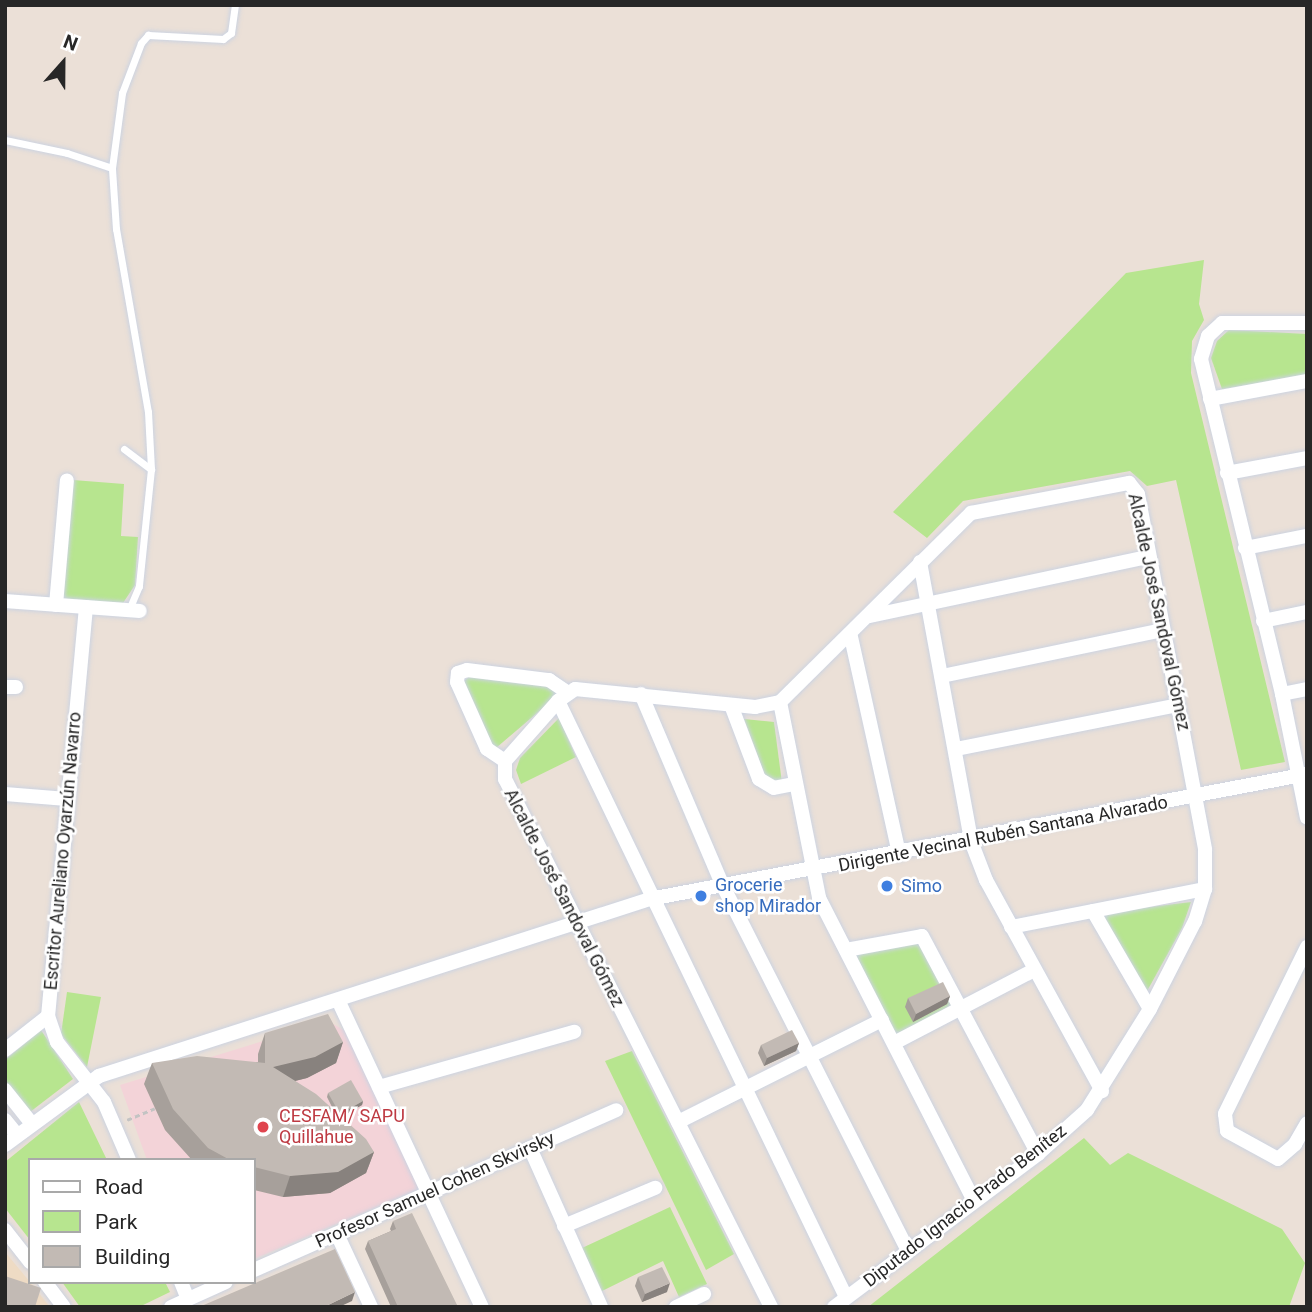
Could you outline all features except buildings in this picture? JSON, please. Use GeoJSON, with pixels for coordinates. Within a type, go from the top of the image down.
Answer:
{"type":"FeatureCollection","features":[{"type":"Feature","properties":{"kind":"street"},"geometry":{"type":"LineString","coordinates":[[1307,323],[1233,320],[1215,326],[1203,346],[1201,359],[1263,621],[1304,774],[1307,818]]}},
{"type":"Feature","properties":{"kind":"street"},"geometry":{"type":"LineString","coordinates":[[1210,399],[1307,381]]}},
{"type":"Feature","properties":{"kind":"street"},"geometry":{"type":"LineString","coordinates":[[1227,474],[1307,457]]}},
{"type":"Feature","properties":{"kind":"street"},"geometry":{"type":"LineString","coordinates":[[56,605],[67,480]]}},
{"type":"Feature","properties":{"kind":"street","name":"Alcalde José Sandoval Gómez"},"geometry":{"type":"LineString","coordinates":[[780,702],[851,636],[920,562],[976,511],[1120,483],[1137,491],[1195,796]]}},
{"type":"Feature","properties":{"kind":"street"},"geometry":{"type":"LineString","coordinates":[[1245,548],[1307,536]]}},
{"type":"Feature","properties":{"kind":"street"},"geometry":{"type":"LineString","coordinates":[[870,616],[1148,558]]}},
{"type":"Feature","properties":{"kind":"street"},"geometry":{"type":"LineString","coordinates":[[920,562],[971,841],[1011,927],[1102,1091]]}},
{"type":"Feature","properties":{"kind":"street"},"geometry":{"type":"LineString","coordinates":[[5,601],[134,611]]}},
{"type":"Feature","properties":{"kind":"street","name":"Escritor Aureliano Oyarzún Navarro"},"geometry":{"type":"LineString","coordinates":[[86,607],[48,1016],[57,1042],[89,1082],[114,1125],[128,1158]]}},
{"type":"Feature","properties":{"kind":"street"},"geometry":{"type":"LineString","coordinates":[[1263,621],[1307,612]]}},
{"type":"Feature","properties":{"kind":"street"},"geometry":{"type":"LineString","coordinates":[[942,676],[1163,630]]}},
{"type":"Feature","properties":{"kind":"street"},"geometry":{"type":"LineString","coordinates":[[851,636],[899,854]]}},
{"type":"Feature","properties":{"kind":"street"},"geometry":{"type":"LineString","coordinates":[[846,1297],[650,899],[562,697],[549,680],[467,670],[458,674],[457,681],[487,748],[505,761],[562,697],[585,688],[755,707],[780,702],[811,872],[846,950],[973,1199]]}},
{"type":"Feature","properties":{"kind":"street"},"geometry":{"type":"LineString","coordinates":[[1282,694],[1307,689]]}},
{"type":"Feature","properties":{"kind":"street"},"geometry":{"type":"LineString","coordinates":[[641,694],[723,886],[812,1055],[907,1249]]}},
{"type":"Feature","properties":{"kind":"street"},"geometry":{"type":"LineString","coordinates":[[732,705],[759,779],[774,788],[795,784]]}},
{"type":"Feature","properties":{"kind":"street"},"geometry":{"type":"LineString","coordinates":[[956,749],[1178,705]]}},
{"type":"Feature","properties":{"kind":"street","name":"Alcalde José Sandoval Gómez"},"geometry":{"type":"LineString","coordinates":[[505,761],[505,779],[772,1307]]}},
{"type":"Feature","properties":{"kind":"street","name":"Dirigente Vecinal Rubén Santana Alvarado"},"geometry":{"type":"LineString","coordinates":[[5,1145],[89,1082],[650,899],[811,872],[1304,774]]}},
{"type":"Feature","properties":{"kind":"street"},"geometry":{"type":"LineString","coordinates":[[5,794],[67,799]]}},
{"type":"Feature","properties":{"kind":"street","name":"Diputado Ignacio Prado Benítez"},"geometry":{"type":"LineString","coordinates":[[834,1307],[973,1199],[1038,1154],[1102,1091],[1150,1009],[1195,921],[1205,888],[1205,850],[1195,796]]}},
{"type":"Feature","properties":{"kind":"street"},"geometry":{"type":"LineString","coordinates":[[1011,927],[1205,888]]}},
{"type":"Feature","properties":{"kind":"street"},"geometry":{"type":"LineString","coordinates":[[1093,911],[1150,1009]]}},
{"type":"Feature","properties":{"kind":"street"},"geometry":{"type":"LineString","coordinates":[[846,950],[922,936],[1038,1154]]}},
{"type":"Feature","properties":{"kind":"street"},"geometry":{"type":"LineString","coordinates":[[1307,947],[1225,1114],[1227,1131],[1278,1159],[1295,1144],[1307,1124]]}},
{"type":"Feature","properties":{"kind":"street"},"geometry":{"type":"LineString","coordinates":[[894,1043],[1034,970]]}},
{"type":"Feature","properties":{"kind":"street"},"geometry":{"type":"LineString","coordinates":[[338,1000],[482,1307]]}},
{"type":"Feature","properties":{"kind":"street"},"geometry":{"type":"LineString","coordinates":[[5,1050],[48,1016]]}},
{"type":"Feature","properties":{"kind":"street"},"geometry":{"type":"LineString","coordinates":[[678,1122],[882,1020]]}},
{"type":"Feature","properties":{"kind":"street"},"geometry":{"type":"LineString","coordinates":[[379,1087],[574,1032]]}},
{"type":"Feature","properties":{"kind":"street"},"geometry":{"type":"LineString","coordinates":[[5,1090],[32,1124]]}},
{"type":"Feature","properties":{"kind":"street","name":"Profesor Samuel Cohen Skvirsky"},"geometry":{"type":"LineString","coordinates":[[256,1269],[616,1110]]}},
{"type":"Feature","properties":{"kind":"street"},"geometry":{"type":"LineString","coordinates":[[5,1120],[18,1135]]}},
{"type":"Feature","properties":{"kind":"street"},"geometry":{"type":"LineString","coordinates":[[530,1149],[601,1307]]}},
{"type":"Feature","properties":{"kind":"street"},"geometry":{"type":"LineString","coordinates":[[564,1226],[655,1188]]}},
{"type":"Feature","properties":{"kind":"street"},"geometry":{"type":"LineString","coordinates":[[5,1230],[28,1259]]}},
{"type":"Feature","properties":{"kind":"street"},"geometry":{"type":"LineString","coordinates":[[337,1234],[370,1307]]}},
{"type":"Feature","properties":{"kind":"street"},"geometry":{"type":"LineString","coordinates":[[47,1284],[64,1307]]}},
{"type":"Feature","properties":{"kind":"street"},"geometry":{"type":"LineString","coordinates":[[182,1284],[188,1299]]}},
{"type":"Feature","properties":{"kind":"street"},"geometry":{"type":"LineString","coordinates":[[171,1307],[222,1284]]}},
{"type":"Feature","properties":{"kind":"street"},"geometry":{"type":"LineString","coordinates":[[676,1307],[704,1294]]}},
{"type":"Feature","properties":{"kind":"lane"},"geometry":{"type":"LineString","coordinates":[[134,611],[151,469],[148,412],[116,229],[112,168],[122,93],[141,43],[148,35],[223,38],[231,33],[235,5]]}},
{"type":"Feature","properties":{"kind":"lane"},"geometry":{"type":"LineString","coordinates":[[5,140],[67,152],[112,168]]}},
{"type":"Feature","properties":{"kind":"lane"},"geometry":{"type":"LineString","coordinates":[[124,449],[151,469]]}},
{"type":"Feature","properties":{"kind":"path"},"geometry":{"type":"LineString","coordinates":[[114,1125],[155,1108]]}},
{"type":"Feature","properties":{"kind":"shaded area","name":"CESFAM/ SAPU Quillahue"},"geometry":{"type":"Polygon","coordinates":[[[328,1021],[347,1032],[421,1188],[256,1258],[256,1158],[146,1158],[120,1085],[328,1021]]]}},
{"type":"Feature","properties":{"kind":"shaded area"},"geometry":{"type":"Polygon","coordinates":[[[5,1252],[28,1280],[28,1284],[32,1284],[50,1307],[5,1307],[5,1252]]]}},
{"type":"Feature","properties":{"kind":"green space"},"geometry":{"type":"Polygon","coordinates":[[[1204,260],[1199,304],[1204,320],[1192,341],[1191,373],[1285,762],[1241,770],[1176,480],[1147,486],[1130,471],[963,501],[927,538],[893,512],[1126,273],[1204,260]]]}},
{"type":"Feature","properties":{"kind":"green space"},"geometry":{"type":"Polygon","coordinates":[[[1229,330],[1307,334],[1307,376],[1222,389],[1211,358],[1217,341],[1229,330]]]}},
{"type":"Feature","properties":{"kind":"green space"},"geometry":{"type":"Polygon","coordinates":[[[73,480],[124,484],[121,536],[138,537],[135,585],[123,603],[60,601],[73,480]]]}},
{"type":"Feature","properties":{"kind":"green space"},"geometry":{"type":"Polygon","coordinates":[[[470,676],[556,685],[563,691],[496,748],[490,745],[464,681],[470,676]]]}},
{"type":"Feature","properties":{"kind":"green space"},"geometry":{"type":"Polygon","coordinates":[[[559,718],[576,757],[521,784],[516,770],[520,758],[559,718]]]}},
{"type":"Feature","properties":{"kind":"green space"},"geometry":{"type":"Polygon","coordinates":[[[744,719],[774,722],[782,783],[766,778],[744,719]]]}},
{"type":"Feature","properties":{"kind":"green space"},"geometry":{"type":"Polygon","coordinates":[[[1191,902],[1182,928],[1146,993],[1100,913],[1191,902]]]}},
{"type":"Feature","properties":{"kind":"green space"},"geometry":{"type":"Polygon","coordinates":[[[922,937],[959,1007],[894,1041],[848,951],[922,937]]]}},
{"type":"Feature","properties":{"kind":"green space"},"geometry":{"type":"Polygon","coordinates":[[[67,992],[101,997],[87,1067],[61,1034],[67,992]]]}},
{"type":"Feature","properties":{"kind":"green space"},"geometry":{"type":"Polygon","coordinates":[[[41,1030],[73,1079],[30,1112],[5,1080],[5,1060],[41,1030]]]}},
{"type":"Feature","properties":{"kind":"green space"},"geometry":{"type":"Polygon","coordinates":[[[632,1051],[734,1254],[706,1270],[605,1061],[632,1051]]]}},
{"type":"Feature","properties":{"kind":"green space"},"geometry":{"type":"Polygon","coordinates":[[[79,1102],[106,1158],[28,1158],[28,1237],[5,1208],[5,1162],[79,1102]]]}},
{"type":"Feature","properties":{"kind":"green space"},"geometry":{"type":"Polygon","coordinates":[[[1084,1138],[1110,1165],[1128,1153],[1282,1229],[1305,1263],[1289,1307],[868,1307],[1084,1138]]]}},
{"type":"Feature","properties":{"kind":"green space"},"geometry":{"type":"Polygon","coordinates":[[[670,1207],[707,1284],[679,1297],[663,1261],[602,1291],[582,1248],[670,1207]]]}},
{"type":"Feature","properties":{"kind":"green space"},"geometry":{"type":"Polygon","coordinates":[[[63,1284],[166,1284],[170,1292],[139,1307],[80,1307],[63,1284]]]}},
{"type":"Feature","properties":{"kind":"place","name":"Simo"},"geometry":{"type":"Point","coordinates":[887,886]}},
{"type":"Feature","properties":{"kind":"place","name":"Grocerie shop Mirador"},"geometry":{"type":"Point","coordinates":[701,896]}},
{"type":"Feature","properties":{"kind":"place","name":"CESFAM/ SAPU Quillahue"},"geometry":{"type":"Point","coordinates":[263,1127]}}]}
